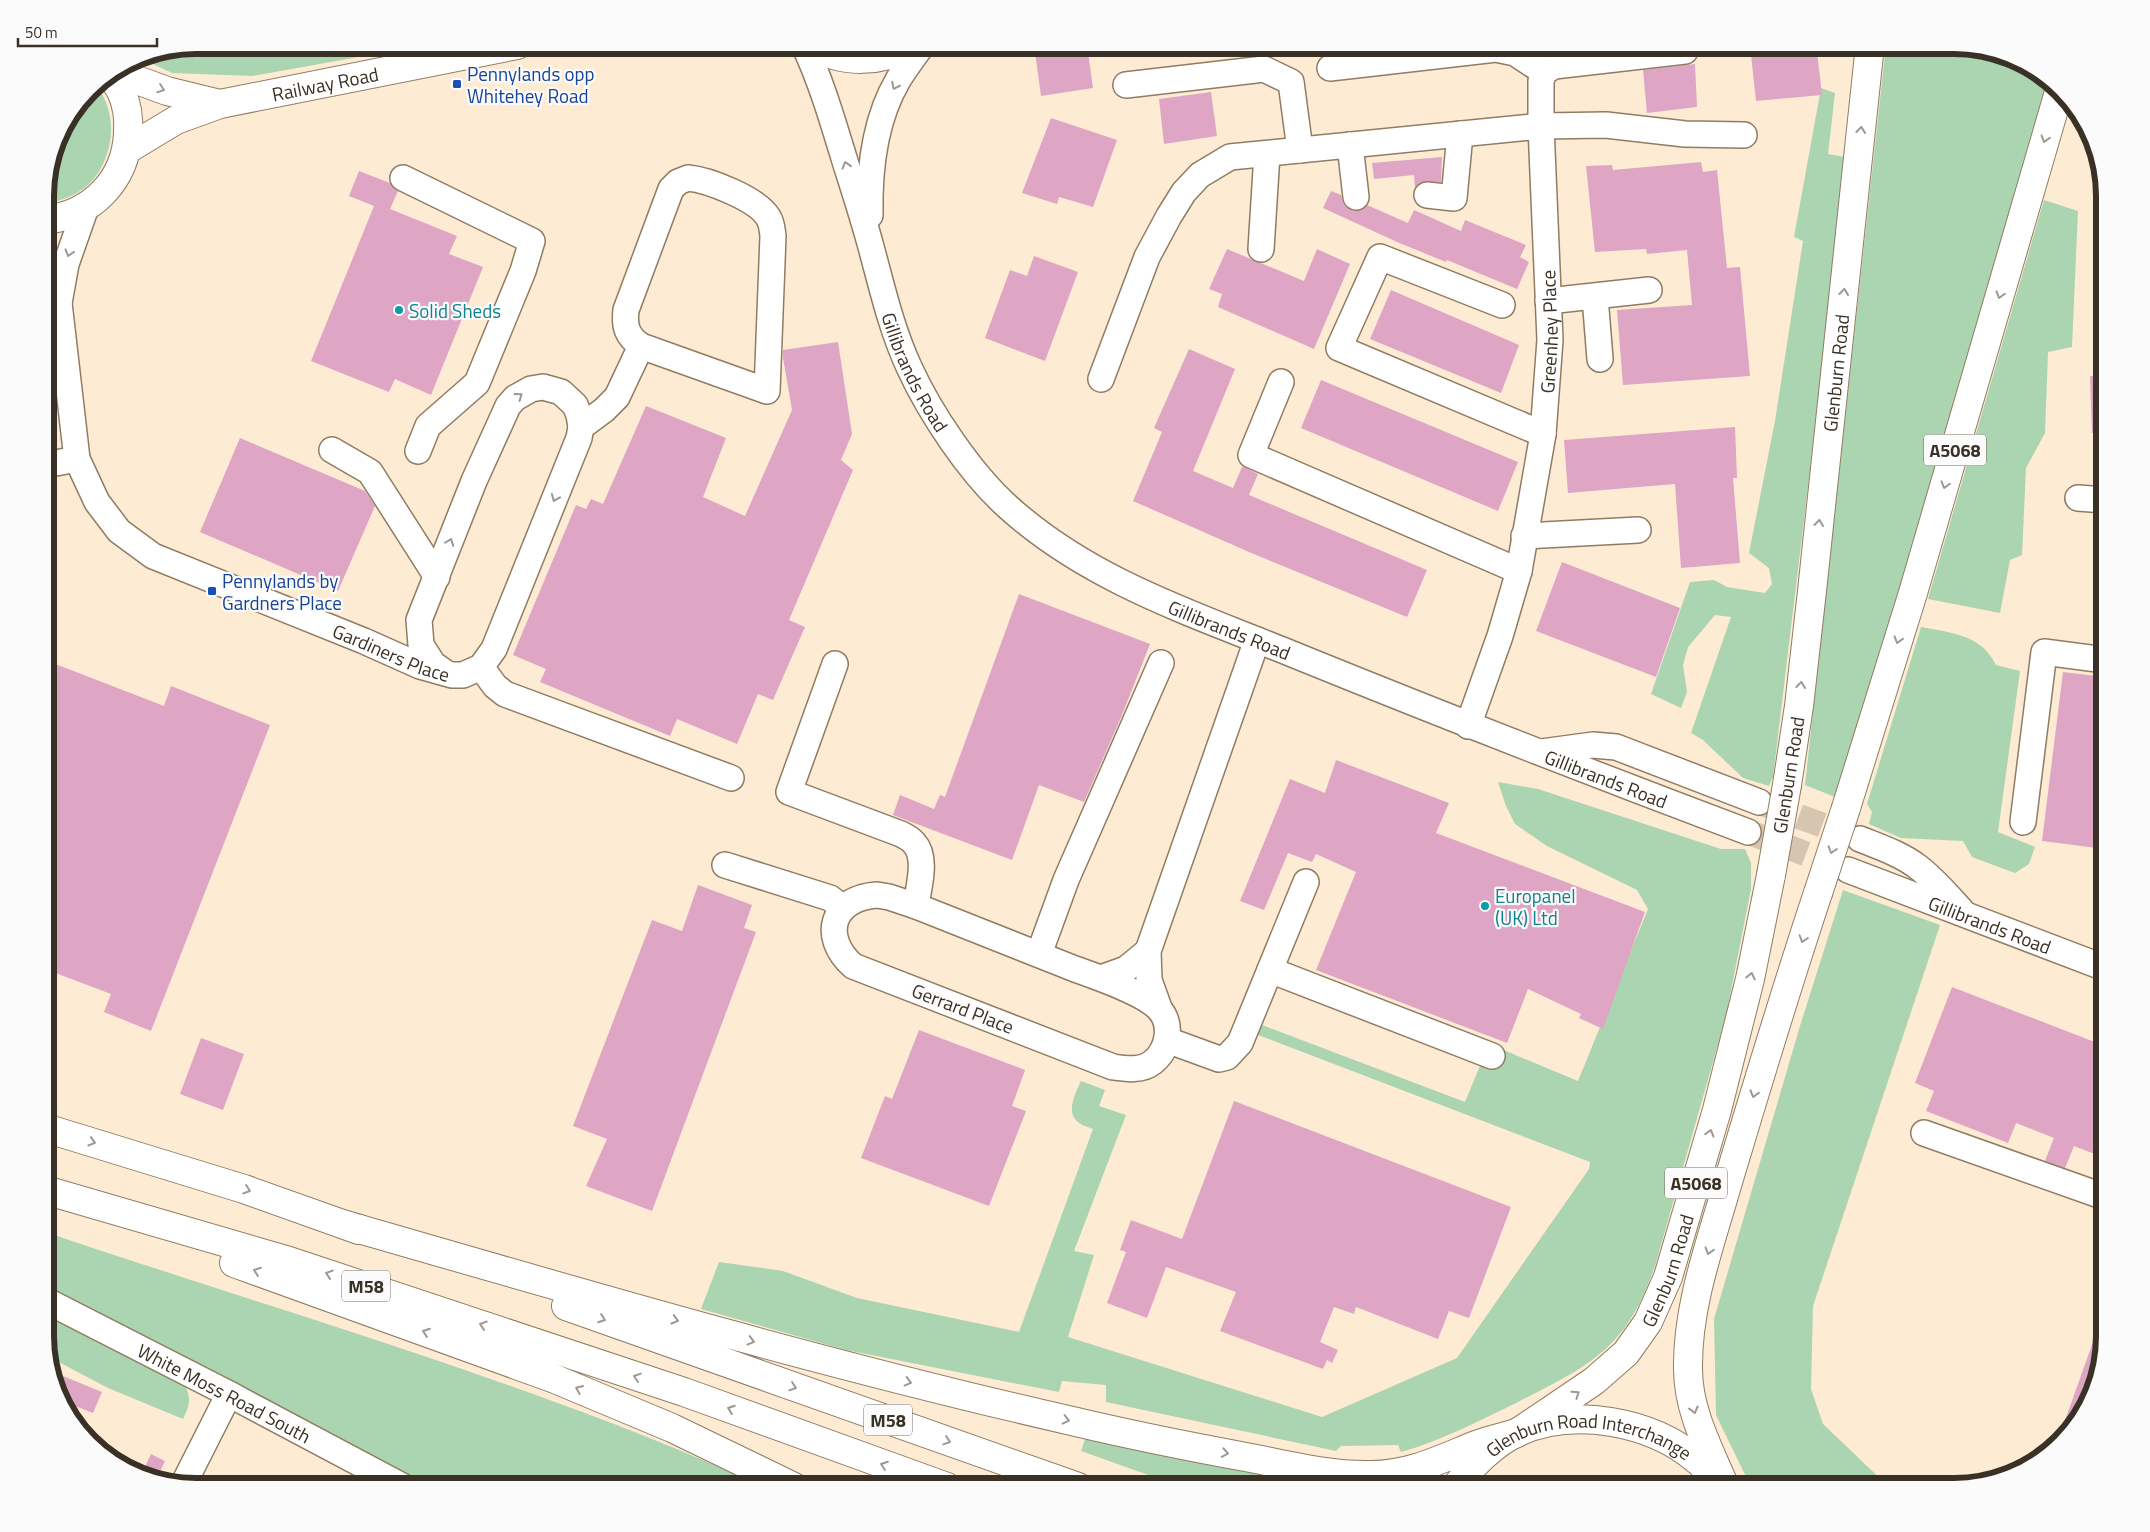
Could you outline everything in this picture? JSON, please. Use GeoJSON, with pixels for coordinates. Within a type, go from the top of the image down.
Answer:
{"type":"FeatureCollection","features":[{"type":"Feature","properties":{"kind":"main road","name":"Railway Road"},"geometry":{"type":"LineString","coordinates":[[128,149],[176,120],[220,104],[472,54]]}},
{"type":"Feature","properties":{"kind":"main road"},"geometry":{"type":"LineString","coordinates":[[832,54],[839,57],[858,59],[897,54]]}},
{"type":"Feature","properties":{"kind":"main road","name":"Glenburn Road"},"geometry":{"type":"LineString","coordinates":[[1518,1432],[1594,1381],[1626,1353],[1648,1322],[1668,1277],[1698,1174],[1750,979],[1787,785],[1810,610],[1869,54]]}},
{"type":"Feature","properties":{"kind":"main road","name":"Railway Road"},"geometry":{"type":"LineString","coordinates":[[122,75],[167,91],[220,104]]}},
{"type":"Feature","properties":{"kind":"main road"},"geometry":{"type":"LineString","coordinates":[[54,219],[61,218],[86,207],[105,192],[119,172],[128,149],[129,120],[122,93],[114,80]]}},
{"type":"Feature","properties":{"kind":"main road","name":"Glenburn Road"},"geometry":{"type":"LineString","coordinates":[[1720,1478],[1697,1420],[1690,1394],[1688,1370],[1689,1338],[1695,1299],[1766,1055],[1913,593],[2057,98]]}},
{"type":"Feature","properties":{"kind":"main road","name":"M58"},"geometry":{"type":"LineString","coordinates":[[54,1131],[244,1189],[698,1354],[1052,1478]]}},
{"type":"Feature","properties":{"kind":"main road"},"geometry":{"type":"LineString","coordinates":[[1698,1174],[1728,1183]]}},
{"type":"Feature","properties":{"kind":"main road","name":"M58"},"geometry":{"type":"LineString","coordinates":[[54,1193],[298,1264],[684,1392],[922,1478]]}},
{"type":"Feature","properties":{"kind":"main road","name":"M58"},"geometry":{"type":"LineString","coordinates":[[54,1199],[554,1379],[672,1428],[775,1478]]}},
{"type":"Feature","properties":{"kind":"main road"},"geometry":{"type":"LineString","coordinates":[[342,1224],[704,1328],[967,1397],[1142,1437],[1311,1470],[1370,1475],[1404,1472],[1429,1465],[1476,1445],[1518,1432]]}},
{"type":"Feature","properties":{"kind":"main road","name":"Glenburn Road Interchange"},"geometry":{"type":"LineString","coordinates":[[1464,1478],[1486,1454],[1518,1432],[1564,1421],[1599,1419],[1636,1427],[1670,1441],[1698,1460],[1715,1478]]}},
{"type":"Feature","properties":{"kind":"street","name":"Gillibrands Road"},"geometry":{"type":"LineString","coordinates":[[808,54],[824,90],[870,245],[887,312],[909,367],[940,423],[975,471],[1007,507],[1070,554],[1115,580],[1183,611],[1468,726],[1748,832]]}},
{"type":"Feature","properties":{"kind":"street","name":"Gillibrands Road"},"geometry":{"type":"LineString","coordinates":[[870,245],[869,186],[872,155],[879,126],[898,80],[916,54]]}},
{"type":"Feature","properties":{"kind":"street"},"geometry":{"type":"LineString","coordinates":[[1330,68],[1452,54]]}},
{"type":"Feature","properties":{"kind":"street"},"geometry":{"type":"LineString","coordinates":[[1517,54],[1544,72],[1554,66],[1659,54]]}},
{"type":"Feature","properties":{"kind":"street"},"geometry":{"type":"LineString","coordinates":[[1126,85],[1264,69],[1281,75],[1291,82],[1300,150]]}},
{"type":"Feature","properties":{"kind":"street","name":"Greenhey Place"},"geometry":{"type":"LineString","coordinates":[[1468,726],[1500,636],[1519,571],[1543,434],[1550,340],[1541,126],[1541,81],[1544,72]]}},
{"type":"Feature","properties":{"kind":"street"},"geometry":{"type":"LineString","coordinates":[[1101,378],[1147,257],[1169,216],[1184,192],[1200,176],[1230,157],[1541,126],[1606,125],[1685,134],[1744,135]]}},
{"type":"Feature","properties":{"kind":"street"},"geometry":{"type":"LineString","coordinates":[[1427,195],[1454,198],[1460,134]]}},
{"type":"Feature","properties":{"kind":"street"},"geometry":{"type":"LineString","coordinates":[[1350,145],[1356,198]]}},
{"type":"Feature","properties":{"kind":"street"},"geometry":{"type":"LineString","coordinates":[[1261,249],[1267,154]]}},
{"type":"Feature","properties":{"kind":"street"},"geometry":{"type":"LineString","coordinates":[[403,178],[532,241],[523,271],[477,383],[428,426],[418,451]]}},
{"type":"Feature","properties":{"kind":"street"},"geometry":{"type":"LineString","coordinates":[[688,178],[698,179],[714,184],[756,204],[770,219],[773,236],[767,391],[641,346],[632,340],[627,332],[624,323],[626,310],[671,189],[678,182],[688,178]]}},
{"type":"Feature","properties":{"kind":"street","name":"Gardiners Place"},"geometry":{"type":"LineString","coordinates":[[59,303],[66,264],[86,207]]}},
{"type":"Feature","properties":{"kind":"street"},"geometry":{"type":"LineString","coordinates":[[1502,305],[1380,257],[1339,348],[1543,434]]}},
{"type":"Feature","properties":{"kind":"street","name":"Gardiners Place"},"geometry":{"type":"LineString","coordinates":[[54,290],[59,303],[77,459],[97,502],[119,531],[153,556],[364,641],[420,666],[452,675],[463,675],[481,668],[494,649],[579,438],[581,426],[579,415],[575,405],[561,392],[542,387],[523,392],[508,406],[474,481],[419,620]]}},
{"type":"Feature","properties":{"kind":"street"},"geometry":{"type":"LineString","coordinates":[[1548,301],[1649,290]]}},
{"type":"Feature","properties":{"kind":"street"},"geometry":{"type":"LineString","coordinates":[[1596,296],[1600,359]]}},
{"type":"Feature","properties":{"kind":"street"},"geometry":{"type":"LineString","coordinates":[[581,426],[604,410],[617,397],[641,346]]}},
{"type":"Feature","properties":{"kind":"street"},"geometry":{"type":"LineString","coordinates":[[1281,382],[1251,455],[1519,571]]}},
{"type":"Feature","properties":{"kind":"street"},"geometry":{"type":"LineString","coordinates":[[332,450],[370,472],[436,577]]}},
{"type":"Feature","properties":{"kind":"street"},"geometry":{"type":"LineString","coordinates":[[54,463],[77,459]]}},
{"type":"Feature","properties":{"kind":"street"},"geometry":{"type":"LineString","coordinates":[[2078,498],[2096,499]]}},
{"type":"Feature","properties":{"kind":"street"},"geometry":{"type":"LineString","coordinates":[[1524,536],[1638,530]]}},
{"type":"Feature","properties":{"kind":"street"},"geometry":{"type":"LineString","coordinates":[[364,641],[385,640],[396,636],[408,630],[419,620]]}},
{"type":"Feature","properties":{"kind":"street"},"geometry":{"type":"LineString","coordinates":[[419,620],[421,644],[433,664],[442,671]]}},
{"type":"Feature","properties":{"kind":"street"},"geometry":{"type":"LineString","coordinates":[[1257,640],[1148,951],[1149,980],[1159,1008],[1165,1018],[1167,1040],[1219,1059],[1227,1057],[1240,1042],[1306,882]]}},
{"type":"Feature","properties":{"kind":"street"},"geometry":{"type":"LineString","coordinates":[[2023,822],[2044,652],[2096,659]]}},
{"type":"Feature","properties":{"kind":"street"},"geometry":{"type":"LineString","coordinates":[[1039,954],[1066,880],[1161,663]]}},
{"type":"Feature","properties":{"kind":"street"},"geometry":{"type":"LineString","coordinates":[[835,664],[789,792],[901,834],[914,842],[920,852],[921,862],[916,906]]}},
{"type":"Feature","properties":{"kind":"street"},"geometry":{"type":"LineString","coordinates":[[481,668],[495,686],[505,694],[732,778]]}},
{"type":"Feature","properties":{"kind":"street"},"geometry":{"type":"LineString","coordinates":[[1536,752],[1593,745],[1616,747],[1760,802]]}},
{"type":"Feature","properties":{"kind":"street"},"geometry":{"type":"LineString","coordinates":[[1860,839],[1901,856],[1918,867],[1936,882],[1965,914]]}},
{"type":"Feature","properties":{"kind":"street"},"geometry":{"type":"LineString","coordinates":[[725,865],[830,898],[842,908],[858,897],[877,894],[889,896],[1101,978],[1149,1001],[1159,1008]]}},
{"type":"Feature","properties":{"kind":"street","name":"Gillibrands Road"},"geometry":{"type":"LineString","coordinates":[[1848,870],[2096,965]]}},
{"type":"Feature","properties":{"kind":"street","name":"Gerrard Place"},"geometry":{"type":"LineString","coordinates":[[842,908],[836,919],[834,929],[836,939],[845,958],[853,966],[1114,1067],[1126,1069],[1150,1065],[1158,1057],[1167,1040]]}},
{"type":"Feature","properties":{"kind":"street"},"geometry":{"type":"LineString","coordinates":[[1101,978],[1126,970],[1148,951]]}},
{"type":"Feature","properties":{"kind":"street"},"geometry":{"type":"LineString","coordinates":[[1270,970],[1492,1056]]}},
{"type":"Feature","properties":{"kind":"street"},"geometry":{"type":"LineString","coordinates":[[1924,1133],[2096,1193]]}},
{"type":"Feature","properties":{"kind":"street","name":"White Moss Road South"},"geometry":{"type":"LineString","coordinates":[[54,1305],[229,1394],[387,1478]]}},
{"type":"Feature","properties":{"kind":"street"},"geometry":{"type":"LineString","coordinates":[[187,1477],[229,1394]]}},
{"type":"Feature","properties":{"kind":"street"},"geometry":{"type":"LineString","coordinates":[[170,1476],[187,1446],[216,1420]]}},
{"type":"Feature","properties":{"kind":"green space"},"geometry":{"type":"Polygon","coordinates":[[[196,54],[375,54],[252,76],[172,73],[148,62],[178,55],[196,54]]]}},
{"type":"Feature","properties":{"kind":"green space"},"geometry":{"type":"Polygon","coordinates":[[[1885,54],[1982,56],[2017,68],[2052,92],[1840,799],[1805,785],[1885,54]]]}},
{"type":"Feature","properties":{"kind":"green space"},"geometry":{"type":"Polygon","coordinates":[[[1821,88],[1835,93],[1828,154],[1845,157],[1773,777],[1769,786],[1743,778],[1703,740],[1691,733],[1731,617],[1715,615],[1688,647],[1683,665],[1687,692],[1681,708],[1651,694],[1690,582],[1714,580],[1727,587],[1765,593],[1772,584],[1769,568],[1749,553],[1775,421],[1803,241],[1794,237],[1821,88]]]}},
{"type":"Feature","properties":{"kind":"green space"},"geometry":{"type":"Polygon","coordinates":[[[100,91],[108,109],[111,123],[111,136],[104,162],[88,185],[78,192],[54,202],[55,178],[68,133],[83,109],[100,91]]]}},
{"type":"Feature","properties":{"kind":"green space"},"geometry":{"type":"Polygon","coordinates":[[[2044,200],[2078,211],[2072,347],[2048,352],[2045,433],[2026,468],[2022,555],[2010,560],[2000,613],[1928,599],[2044,200]]]}},
{"type":"Feature","properties":{"kind":"green space"},"geometry":{"type":"Polygon","coordinates":[[[1921,627],[1954,633],[1974,641],[1990,655],[1996,665],[2020,671],[1998,832],[2035,847],[2029,864],[2015,873],[1972,857],[1963,841],[1901,838],[1869,824],[1872,812],[1867,804],[1921,627]]]}},
{"type":"Feature","properties":{"kind":"green space"},"geometry":{"type":"Polygon","coordinates":[[[1498,782],[1538,789],[1721,849],[1745,849],[1751,863],[1751,889],[1726,1016],[1655,1266],[1648,1285],[1630,1320],[1608,1347],[1585,1365],[1520,1401],[1447,1436],[1417,1447],[1401,1452],[1398,1445],[1341,1446],[1336,1451],[1106,1402],[1106,1385],[1062,1381],[1059,1392],[846,1350],[701,1309],[719,1262],[783,1271],[857,1298],[1019,1332],[1093,1129],[1080,1123],[1074,1118],[1072,1113],[1073,1102],[1081,1081],[1105,1090],[1099,1106],[1126,1115],[1074,1251],[1094,1255],[1068,1337],[1322,1417],[1457,1358],[1589,1169],[1590,1162],[1253,1033],[1257,1023],[1465,1102],[1489,1044],[1578,1081],[1648,909],[1637,890],[1547,846],[1515,824],[1506,806],[1498,782]]]}},
{"type":"Feature","properties":{"kind":"green space"},"geometry":{"type":"Polygon","coordinates":[[[1843,890],[1940,925],[1813,1306],[1811,1389],[1823,1424],[1880,1478],[1747,1478],[1716,1415],[1714,1319],[1800,1026],[1843,890]]]}},
{"type":"Feature","properties":{"kind":"green space"},"geometry":{"type":"Polygon","coordinates":[[[54,1235],[525,1391],[645,1436],[743,1478],[399,1478],[54,1306],[54,1235]]]}},
{"type":"Feature","properties":{"kind":"green space"},"geometry":{"type":"Polygon","coordinates":[[[54,1319],[185,1386],[189,1403],[183,1419],[108,1388],[56,1360],[54,1319]]]}},
{"type":"Feature","properties":{"kind":"green space"},"geometry":{"type":"Polygon","coordinates":[[[1086,1436],[1309,1478],[1157,1478],[1081,1451],[1086,1436]]]}},
{"type":"Feature","properties":{"kind":"building"},"geometry":{"type":"Polygon","coordinates":[[[1035,54],[1088,54],[1093,88],[1041,96],[1035,54]]]}},
{"type":"Feature","properties":{"kind":"building"},"geometry":{"type":"Polygon","coordinates":[[[1751,54],[1817,54],[1822,95],[1756,101],[1751,54]]]}},
{"type":"Feature","properties":{"kind":"building"},"geometry":{"type":"Polygon","coordinates":[[[1695,64],[1697,107],[1647,113],[1643,70],[1695,64]]]}},
{"type":"Feature","properties":{"kind":"building"},"geometry":{"type":"Polygon","coordinates":[[[1211,92],[1217,136],[1164,144],[1159,99],[1211,92]]]}},
{"type":"Feature","properties":{"kind":"building"},"geometry":{"type":"Polygon","coordinates":[[[1051,118],[1117,140],[1093,207],[1059,197],[1057,204],[1022,193],[1051,118]]]}},
{"type":"Feature","properties":{"kind":"building"},"geometry":{"type":"Polygon","coordinates":[[[1442,157],[1441,182],[1422,182],[1415,188],[1414,175],[1374,179],[1372,163],[1442,157]]]}},
{"type":"Feature","properties":{"kind":"building"},"geometry":{"type":"Polygon","coordinates":[[[1701,162],[1703,172],[1717,170],[1727,268],[1740,267],[1750,376],[1623,385],[1617,310],[1692,305],[1687,250],[1647,254],[1646,249],[1595,252],[1586,166],[1612,165],[1613,170],[1701,162]]]}},
{"type":"Feature","properties":{"kind":"building","name":"Solid Sheds"},"geometry":{"type":"Polygon","coordinates":[[[359,171],[390,183],[398,191],[390,209],[457,236],[449,254],[483,267],[431,395],[395,379],[389,392],[311,361],[374,206],[349,196],[359,171]]]}},
{"type":"Feature","properties":{"kind":"building"},"geometry":{"type":"Polygon","coordinates":[[[1331,191],[1341,195],[1344,205],[1351,210],[1358,211],[1367,205],[1408,223],[1414,210],[1461,231],[1465,220],[1526,245],[1520,257],[1529,262],[1517,289],[1397,242],[1323,208],[1331,191]]]}},
{"type":"Feature","properties":{"kind":"building"},"geometry":{"type":"Polygon","coordinates":[[[1227,249],[1304,281],[1317,249],[1350,264],[1314,349],[1218,307],[1222,294],[1209,289],[1227,249]]]}},
{"type":"Feature","properties":{"kind":"building"},"geometry":{"type":"Polygon","coordinates":[[[1034,256],[1078,272],[1045,361],[985,338],[1010,270],[1027,276],[1034,256]]]}},
{"type":"Feature","properties":{"kind":"building"},"geometry":{"type":"Polygon","coordinates":[[[1391,290],[1519,345],[1501,393],[1370,339],[1391,290]]]}},
{"type":"Feature","properties":{"kind":"building"},"geometry":{"type":"Polygon","coordinates":[[[838,342],[852,434],[841,460],[853,470],[789,620],[805,627],[773,700],[758,694],[737,744],[677,719],[670,736],[540,682],[546,669],[513,655],[576,505],[586,509],[591,499],[603,504],[646,406],[726,438],[703,497],[745,516],[792,410],[783,350],[838,342]]]}},
{"type":"Feature","properties":{"kind":"building"},"geometry":{"type":"Polygon","coordinates":[[[1189,349],[1235,369],[1193,471],[1233,488],[1242,467],[1244,467],[1258,474],[1249,495],[1427,570],[1407,617],[1249,552],[1133,501],[1162,432],[1154,428],[1189,349]]]}},
{"type":"Feature","properties":{"kind":"building"},"geometry":{"type":"Polygon","coordinates":[[[2090,376],[2096,376],[2096,433],[2092,433],[2090,376]]]}},
{"type":"Feature","properties":{"kind":"building"},"geometry":{"type":"Polygon","coordinates":[[[1321,380],[1518,462],[1498,511],[1301,428],[1321,380]]]}},
{"type":"Feature","properties":{"kind":"building"},"geometry":{"type":"Polygon","coordinates":[[[1735,427],[1737,478],[1733,478],[1740,563],[1681,568],[1675,484],[1568,493],[1564,440],[1735,427]]]}},
{"type":"Feature","properties":{"kind":"building"},"geometry":{"type":"Polygon","coordinates":[[[240,438],[365,491],[375,506],[338,591],[200,532],[240,438]]]}},
{"type":"Feature","properties":{"kind":"building"},"geometry":{"type":"Polygon","coordinates":[[[1562,562],[1680,608],[1656,677],[1536,631],[1562,562]]]}},
{"type":"Feature","properties":{"kind":"building"},"geometry":{"type":"Polygon","coordinates":[[[1019,594],[1150,644],[1122,715],[1084,802],[1039,785],[1012,860],[893,815],[900,795],[934,809],[940,795],[945,797],[1019,594]]]}},
{"type":"Feature","properties":{"kind":"building"},"geometry":{"type":"Polygon","coordinates":[[[54,663],[164,706],[171,686],[270,725],[151,1031],[104,1012],[111,994],[54,972],[54,663]]]}},
{"type":"Feature","properties":{"kind":"building"},"geometry":{"type":"Polygon","coordinates":[[[2063,672],[2096,676],[2096,848],[2042,841],[2063,672]]]}},
{"type":"Feature","properties":{"kind":"building","name":"Europanel (UK) Ltd"},"geometry":{"type":"Polygon","coordinates":[[[1336,760],[1449,803],[1436,833],[1645,912],[1603,1029],[1579,1018],[1581,1014],[1528,989],[1507,1043],[1316,970],[1356,872],[1316,854],[1312,862],[1288,853],[1264,910],[1240,901],[1290,779],[1325,793],[1336,760]]]}},
{"type":"Feature","properties":{"kind":"building"},"geometry":{"type":"Polygon","coordinates":[[[698,885],[752,905],[744,928],[756,932],[652,1211],[586,1186],[607,1139],[573,1126],[652,920],[682,931],[698,885]]]}},
{"type":"Feature","properties":{"kind":"building"},"geometry":{"type":"Polygon","coordinates":[[[1952,987],[2096,1043],[2096,1155],[2074,1146],[2065,1168],[2045,1161],[2054,1138],[2016,1123],[2008,1143],[1926,1111],[1934,1091],[1915,1083],[1952,987]]]}},
{"type":"Feature","properties":{"kind":"building"},"geometry":{"type":"Polygon","coordinates":[[[919,1030],[1025,1070],[1012,1106],[1026,1111],[989,1206],[861,1158],[885,1096],[892,1099],[919,1030]]]}},
{"type":"Feature","properties":{"kind":"building"},"geometry":{"type":"Polygon","coordinates":[[[201,1038],[244,1054],[223,1110],[180,1094],[201,1038]]]}},
{"type":"Feature","properties":{"kind":"building"},"geometry":{"type":"Polygon","coordinates":[[[1234,1101],[1511,1207],[1469,1318],[1449,1311],[1438,1339],[1356,1307],[1354,1314],[1334,1307],[1320,1342],[1338,1350],[1332,1363],[1327,1360],[1323,1369],[1220,1331],[1236,1292],[1166,1267],[1147,1318],[1107,1303],[1126,1252],[1120,1250],[1131,1220],[1182,1239],[1234,1101]]]}},
{"type":"Feature","properties":{"kind":"building"},"geometry":{"type":"Polygon","coordinates":[[[2096,1333],[2094,1364],[2089,1382],[2082,1399],[2062,1429],[2096,1333]]]}},
{"type":"Feature","properties":{"kind":"building"},"geometry":{"type":"Polygon","coordinates":[[[60,1375],[102,1392],[93,1413],[72,1405],[60,1375]]]}},
{"type":"Feature","properties":{"kind":"building"},"geometry":{"type":"Polygon","coordinates":[[[151,1454],[165,1461],[159,1474],[144,1469],[151,1454]]]}},
{"type":"Feature","properties":{"kind":"tunnel"},"geometry":{"type":"LineString","coordinates":[[1764,804],[1858,838]]}},
{"type":"Feature","properties":{"kind":"tunnel"},"geometry":{"type":"LineString","coordinates":[[1748,832],[1846,869]]}},
{"type":"Feature","properties":{"kind":"place","name":"Pennylands opp Whitehey Road"},"geometry":{"type":"Point","coordinates":[457,84]}},
{"type":"Feature","properties":{"kind":"place","name":"Solid Sheds"},"geometry":{"type":"Point","coordinates":[399,310]}},
{"type":"Feature","properties":{"kind":"place","name":"Pennylands by Gardners Place"},"geometry":{"type":"Point","coordinates":[212,591]}},
{"type":"Feature","properties":{"kind":"place","name":"Europanel (UK) Ltd"},"geometry":{"type":"Point","coordinates":[1485,906]}}]}
